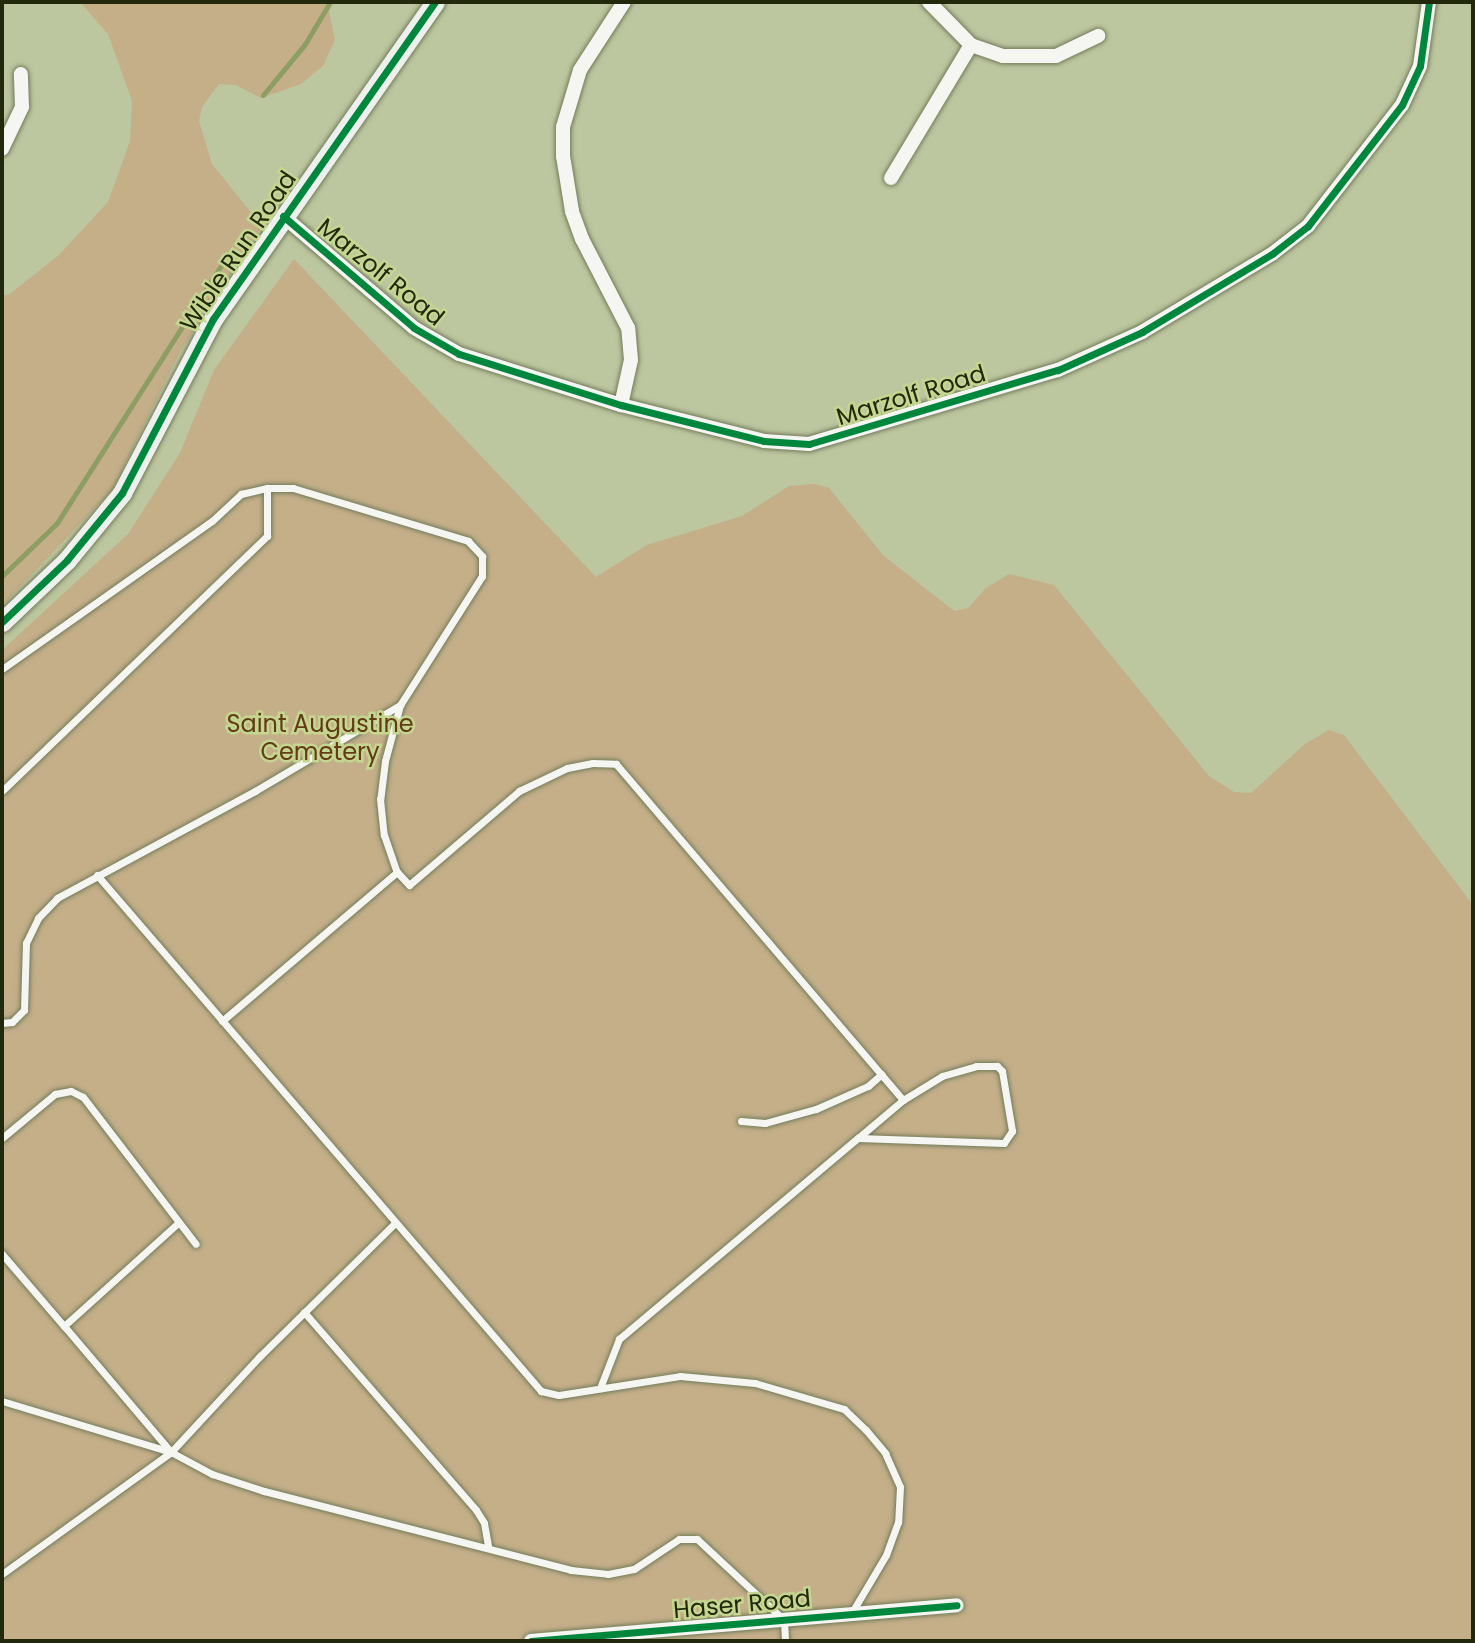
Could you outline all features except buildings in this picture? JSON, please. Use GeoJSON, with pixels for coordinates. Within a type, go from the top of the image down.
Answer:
{"type":"FeatureCollection","features":[{"type":"Feature","properties":{"kind":"street","name":"Wible Run Road"},"geometry":{"type":"LineString","coordinates":[[2,622],[67,559],[122,493],[190,356],[283,216],[435,2]]}},
{"type":"Feature","properties":{"kind":"street"},"geometry":{"type":"LineString","coordinates":[[621,405],[631,360],[628,328],[572,211],[563,127],[580,70],[625,2]]}},
{"type":"Feature","properties":{"kind":"street"},"geometry":{"type":"LineString","coordinates":[[929,2],[971,45],[1003,56],[1037,58],[1071,51],[1098,36]]}},
{"type":"Feature","properties":{"kind":"street","name":"Marzolf Road"},"geometry":{"type":"LineString","coordinates":[[283,216],[414,328],[439,344],[621,405],[764,441],[809,444],[1058,370],[1130,338],[1272,254],[1308,226],[1402,105],[1420,66],[1429,2]]}},
{"type":"Feature","properties":{"kind":"street"},"geometry":{"type":"LineString","coordinates":[[891,178],[971,45]]}},
{"type":"Feature","properties":{"kind":"street"},"geometry":{"type":"LineString","coordinates":[[2,149],[22,107],[21,75]]}},
{"type":"Feature","properties":{"kind":"street","name":"Haser Road"},"geometry":{"type":"LineString","coordinates":[[531,1641],[625,1637],[956,1605]]}},
{"type":"Feature","properties":{"kind":"lane"},"geometry":{"type":"LineString","coordinates":[[2,792],[267,536],[267,488]]}},
{"type":"Feature","properties":{"kind":"lane"},"geometry":{"type":"LineString","coordinates":[[2,669],[212,521],[241,494],[267,488],[293,488],[468,541],[482,556],[482,576],[400,705],[380,799],[384,835],[397,872],[409,884],[519,791],[542,778],[593,762],[616,764],[903,1100]]}},
{"type":"Feature","properties":{"kind":"lane"},"geometry":{"type":"LineString","coordinates":[[2,1023],[12,1022],[24,1010],[26,943],[38,918],[57,898],[255,791],[374,716],[400,705]]}},
{"type":"Feature","properties":{"kind":"lane"},"geometry":{"type":"LineString","coordinates":[[222,1021],[397,872]]}},
{"type":"Feature","properties":{"kind":"lane"},"geometry":{"type":"LineString","coordinates":[[97,875],[541,1391],[559,1395],[680,1376],[755,1383],[844,1409],[885,1453],[900,1487],[898,1522],[886,1555],[850,1614]]}},
{"type":"Feature","properties":{"kind":"lane"},"geometry":{"type":"LineString","coordinates":[[600,1388],[618,1339],[903,1100],[942,1076],[976,1066],[997,1066],[1002,1071],[1012,1131],[1003,1143],[858,1138]]}},
{"type":"Feature","properties":{"kind":"lane"},"geometry":{"type":"LineString","coordinates":[[741,1121],[765,1123],[816,1110],[868,1086],[881,1074]]}},
{"type":"Feature","properties":{"kind":"lane"},"geometry":{"type":"LineString","coordinates":[[2,1138],[55,1094],[71,1091],[82,1097],[196,1244]]}},
{"type":"Feature","properties":{"kind":"lane"},"geometry":{"type":"LineString","coordinates":[[64,1326],[178,1223]]}},
{"type":"Feature","properties":{"kind":"lane"},"geometry":{"type":"LineString","coordinates":[[2,1574],[171,1452],[304,1312],[395,1223]]}},
{"type":"Feature","properties":{"kind":"lane"},"geometry":{"type":"LineString","coordinates":[[2,1254],[171,1452]]}},
{"type":"Feature","properties":{"kind":"lane"},"geometry":{"type":"LineString","coordinates":[[304,1312],[476,1510],[484,1523],[488,1546]]}},
{"type":"Feature","properties":{"kind":"lane"},"geometry":{"type":"LineString","coordinates":[[2,1401],[171,1452],[212,1474],[264,1491],[488,1546],[570,1570],[608,1574],[634,1569],[688,1536],[703,1543],[783,1620],[785,1641]]}},
{"type":"Feature","properties":{"kind":"green space"},"geometry":{"type":"Polygon","coordinates":[[[80,2],[327,2],[335,40],[323,66],[301,84],[261,98],[236,85],[219,84],[202,107],[199,121],[212,164],[262,226],[180,352],[112,490],[2,606],[2,296],[10,294],[59,255],[108,202],[130,141],[132,101],[108,34],[80,2]]]}},
{"type":"Feature","properties":{"kind":"green space","name":"Saint Augustine Cemetery"},"geometry":{"type":"Polygon","coordinates":[[[294,259],[596,577],[647,545],[742,516],[789,486],[815,484],[829,488],[883,555],[954,611],[968,608],[986,588],[1009,574],[1054,585],[1209,776],[1234,792],[1251,793],[1305,744],[1329,730],[1344,735],[1473,905],[1473,1641],[2,1641],[2,650],[128,534],[180,453],[214,370],[294,259]]]}},
{"type":"Feature","properties":{"kind":"waterway"},"geometry":{"type":"LineString","coordinates":[[263,95],[305,44],[330,2]]}},
{"type":"Feature","properties":{"kind":"waterway"},"geometry":{"type":"LineString","coordinates":[[2,576],[57,523],[221,266]]}},
{"type":"Feature","properties":{"kind":"cycle path"},"geometry":{"type":"LineString","coordinates":[[2,622],[67,560],[122,493],[213,319],[435,2]]}},
{"type":"Feature","properties":{"kind":"cycle path"},"geometry":{"type":"LineString","coordinates":[[283,216],[414,328],[459,354],[621,405],[764,441],[809,444],[1058,370],[1142,332],[1272,254],[1308,226],[1402,105],[1420,66],[1429,2]]}},
{"type":"Feature","properties":{"kind":"cycle path"},"geometry":{"type":"LineString","coordinates":[[531,1641],[956,1605]]}}]}
